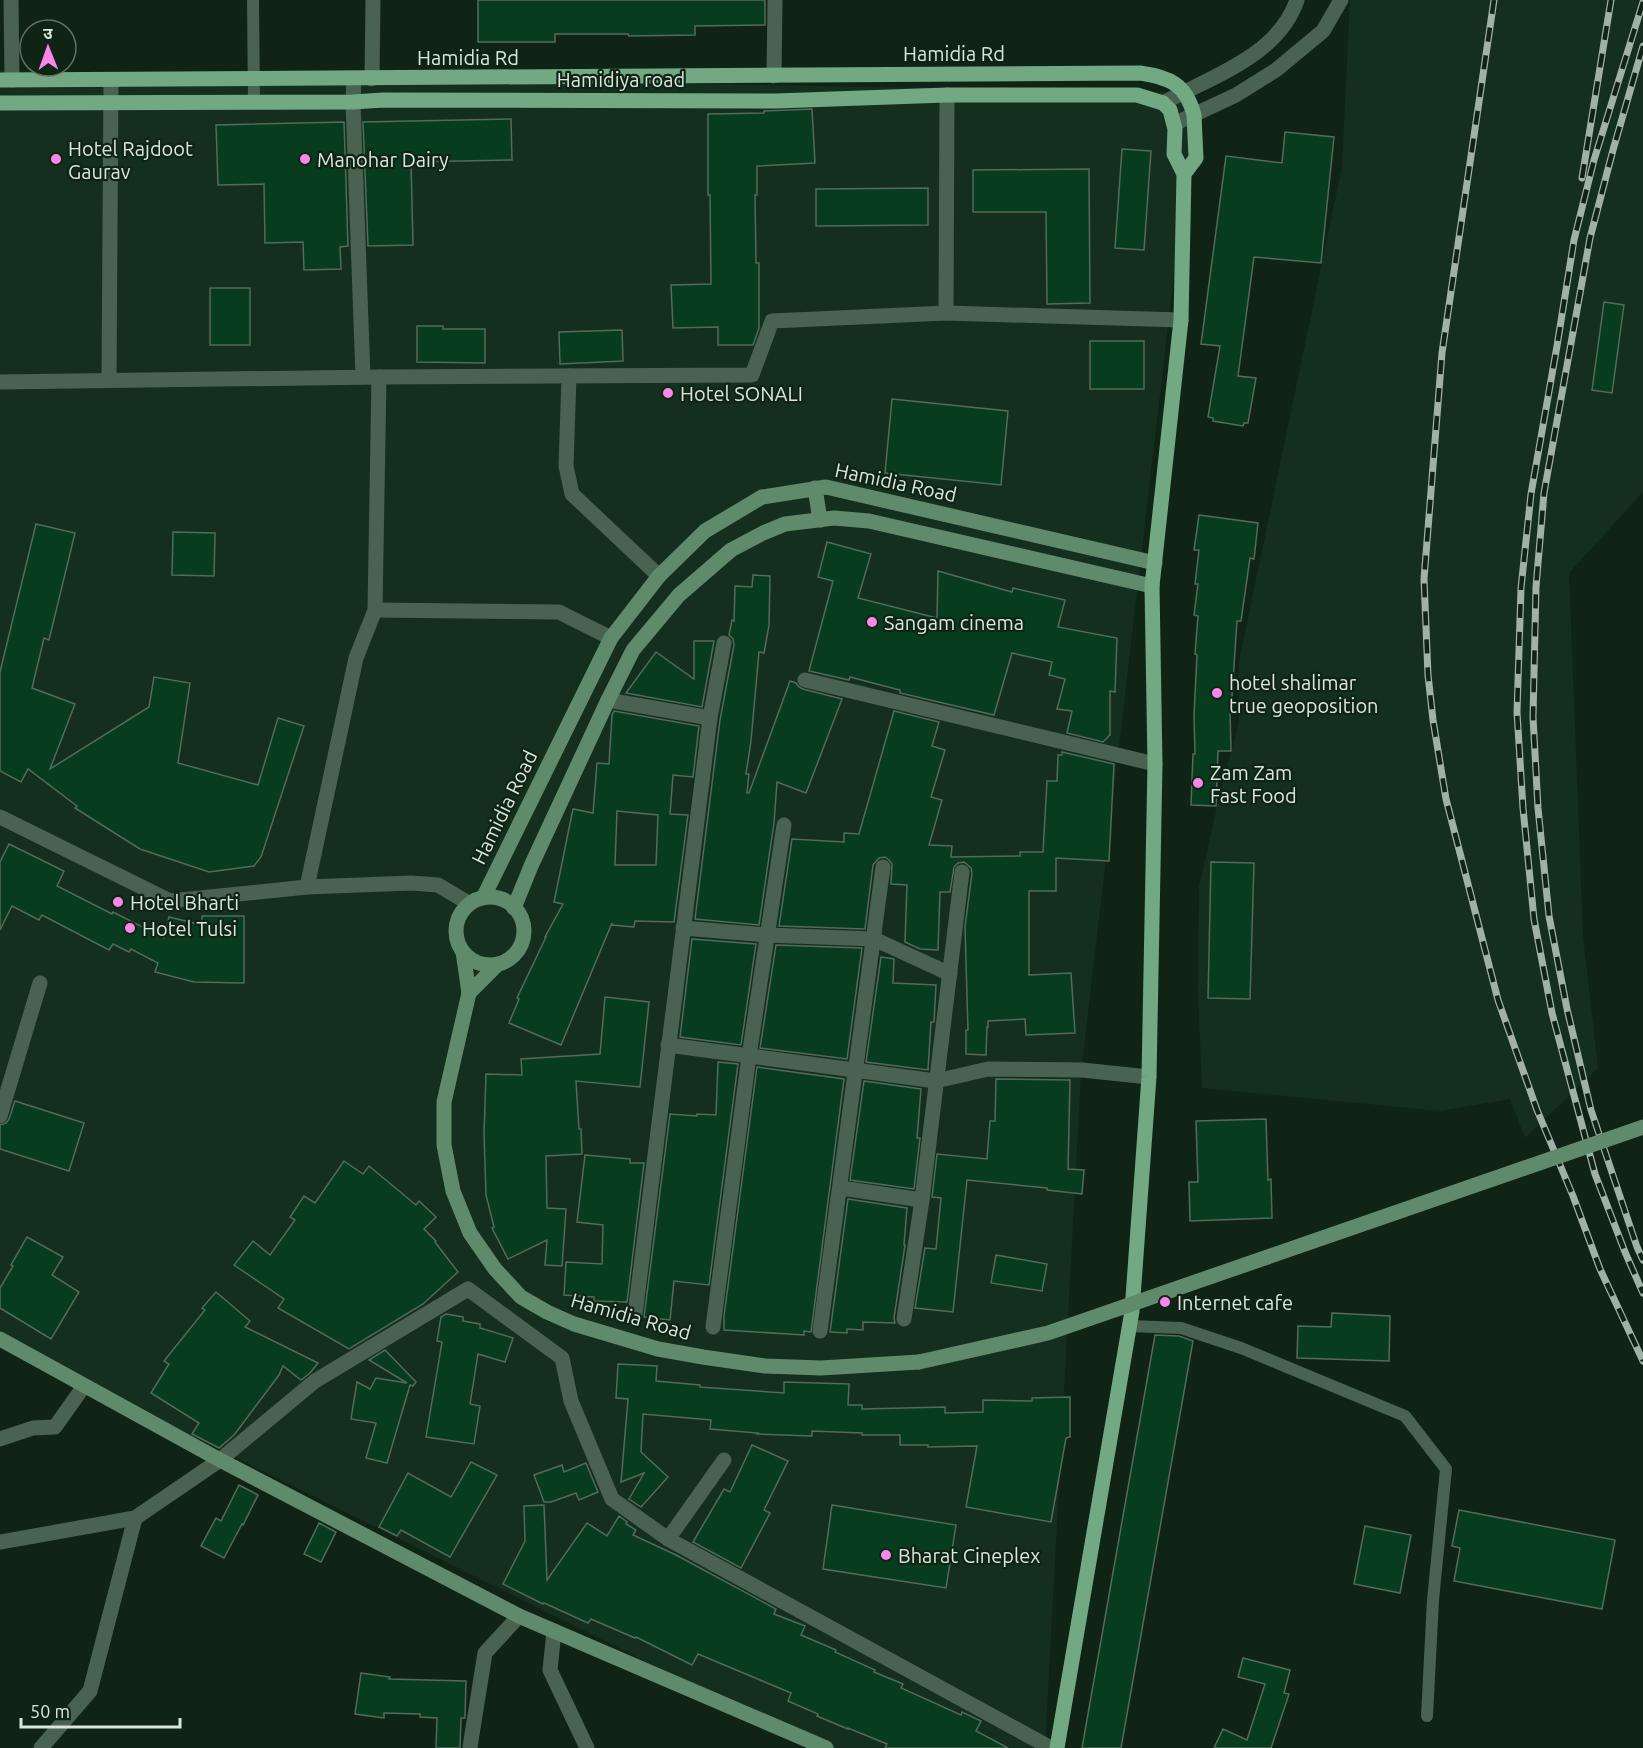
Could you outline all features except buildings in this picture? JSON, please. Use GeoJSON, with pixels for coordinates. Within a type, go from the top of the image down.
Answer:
{"type":"FeatureCollection","features":[{"type":"Feature","properties":{"kind":"main road","name":"Hamidia Rd"},"geometry":{"type":"LineString","coordinates":[[6,80],[1140,73],[1161,76],[1183,92]]}},
{"type":"Feature","properties":{"kind":"main road"},"geometry":{"type":"LineString","coordinates":[[774,76],[776,101]]}},
{"type":"Feature","properties":{"kind":"main road"},"geometry":{"type":"LineString","coordinates":[[1183,92],[1194,115],[1196,158],[1184,174]]}},
{"type":"Feature","properties":{"kind":"main road","name":"Hamidiya road"},"geometry":{"type":"LineString","coordinates":[[0,103],[383,100],[776,101],[947,95],[1137,95],[1163,103]]}},
{"type":"Feature","properties":{"kind":"main road"},"geometry":{"type":"LineString","coordinates":[[1057,1748],[1130,1326],[1149,1077],[1155,764],[1152,586],[1181,320],[1184,174],[1174,154],[1174,124],[1170,110],[1163,103]]}},
{"type":"Feature","properties":{"kind":"main road","name":"Hamidia Road"},"geometry":{"type":"LineString","coordinates":[[477,901],[611,638],[659,576],[705,531],[762,498],[826,486],[1155,563]]}},
{"type":"Feature","properties":{"kind":"main road"},"geometry":{"type":"LineString","coordinates":[[815,488],[819,520]]}},
{"type":"Feature","properties":{"kind":"main road"},"geometry":{"type":"LineString","coordinates":[[514,908],[531,866],[633,650],[679,595],[731,550],[763,533],[785,524],[834,518],[869,521],[1152,586]]}},
{"type":"Feature","properties":{"kind":"main road"},"geometry":{"type":"LineString","coordinates":[[495,898],[504,901],[519,914],[523,924],[521,944],[507,960],[498,964],[487,965],[468,957],[457,940],[456,930],[462,912],[477,901],[495,898]]}},
{"type":"Feature","properties":{"kind":"main road"},"geometry":{"type":"LineString","coordinates":[[463,952],[468,993]]}},
{"type":"Feature","properties":{"kind":"main road"},"geometry":{"type":"LineString","coordinates":[[468,993],[498,964]]}},
{"type":"Feature","properties":{"kind":"main road","name":"Hamidia Road"},"geometry":{"type":"LineString","coordinates":[[468,993],[444,1102],[444,1145],[453,1191],[470,1233],[495,1269],[521,1297],[574,1324],[658,1349],[765,1366],[821,1368],[919,1362],[1048,1333],[1643,1128]]}},
{"type":"Feature","properties":{"kind":"main road"},"geometry":{"type":"LineString","coordinates":[[0,1339],[220,1460],[519,1616],[826,1748]]}},
{"type":"Feature","properties":{"kind":"street"},"geometry":{"type":"LineString","coordinates":[[6,80],[11,0]]}},
{"type":"Feature","properties":{"kind":"street"},"geometry":{"type":"LineString","coordinates":[[372,79],[373,0]]}},
{"type":"Feature","properties":{"kind":"street"},"geometry":{"type":"LineString","coordinates":[[774,76],[775,0]]}},
{"type":"Feature","properties":{"kind":"street"},"geometry":{"type":"LineString","coordinates":[[1163,103],[1245,61],[1266,46],[1281,31],[1297,0]]}},
{"type":"Feature","properties":{"kind":"street"},"geometry":{"type":"LineString","coordinates":[[1174,124],[1236,95],[1276,70],[1323,31],[1341,0]]}},
{"type":"Feature","properties":{"kind":"street"},"geometry":{"type":"LineString","coordinates":[[354,78],[363,377]]}},
{"type":"Feature","properties":{"kind":"street"},"geometry":{"type":"LineString","coordinates":[[109,380],[109,102],[111,80]]}},
{"type":"Feature","properties":{"kind":"street"},"geometry":{"type":"LineString","coordinates":[[946,313],[947,95]]}},
{"type":"Feature","properties":{"kind":"street"},"geometry":{"type":"LineString","coordinates":[[0,382],[752,375],[772,321],[946,313],[1181,320]]}},
{"type":"Feature","properties":{"kind":"street"},"geometry":{"type":"LineString","coordinates":[[568,376],[566,466],[572,494],[659,576]]}},
{"type":"Feature","properties":{"kind":"street"},"geometry":{"type":"LineString","coordinates":[[308,886],[356,658],[375,610],[379,377]]}},
{"type":"Feature","properties":{"kind":"street"},"geometry":{"type":"LineString","coordinates":[[375,610],[559,612],[611,638]]}},
{"type":"Feature","properties":{"kind":"street"},"geometry":{"type":"LineString","coordinates":[[635,1314],[710,718],[724,643]]}},
{"type":"Feature","properties":{"kind":"street"},"geometry":{"type":"LineString","coordinates":[[805,680],[1155,764]]}},
{"type":"Feature","properties":{"kind":"street"},"geometry":{"type":"LineString","coordinates":[[608,700],[710,718]]}},
{"type":"Feature","properties":{"kind":"street"},"geometry":{"type":"LineString","coordinates":[[0,818],[170,900],[308,886],[411,883],[438,885],[477,901]]}},
{"type":"Feature","properties":{"kind":"street"},"geometry":{"type":"LineString","coordinates":[[713,1327],[749,1056],[784,825]]}},
{"type":"Feature","properties":{"kind":"street"},"geometry":{"type":"LineString","coordinates":[[820,1331],[883,867]]}},
{"type":"Feature","properties":{"kind":"street"},"geometry":{"type":"LineString","coordinates":[[904,1319],[922,1200],[962,872]]}},
{"type":"Feature","properties":{"kind":"street"},"geometry":{"type":"LineString","coordinates":[[683,928],[767,935],[874,939],[950,974]]}},
{"type":"Feature","properties":{"kind":"street"},"geometry":{"type":"LineString","coordinates":[[0,1116],[40,983]]}},
{"type":"Feature","properties":{"kind":"street"},"geometry":{"type":"LineString","coordinates":[[668,1046],[936,1080],[988,1069],[1082,1070],[1149,1077]]}},
{"type":"Feature","properties":{"kind":"street"},"geometry":{"type":"LineString","coordinates":[[841,1188],[922,1200]]}},
{"type":"Feature","properties":{"kind":"street"},"geometry":{"type":"LineString","coordinates":[[0,1542],[135,1518],[220,1460],[315,1381],[468,1289],[562,1358],[572,1401],[612,1499],[668,1539],[1051,1748]]}},
{"type":"Feature","properties":{"kind":"street"},"geometry":{"type":"LineString","coordinates":[[0,1439],[33,1428],[55,1427],[84,1386]]}},
{"type":"Feature","properties":{"kind":"street"},"geometry":{"type":"LineString","coordinates":[[668,1539],[724,1460]]}},
{"type":"Feature","properties":{"kind":"street"},"geometry":{"type":"LineString","coordinates":[[41,1748],[90,1691],[135,1518]]}},
{"type":"Feature","properties":{"kind":"street"},"geometry":{"type":"LineString","coordinates":[[470,1747],[485,1653],[519,1616]]}},
{"type":"Feature","properties":{"kind":"street"},"geometry":{"type":"LineString","coordinates":[[554,1631],[550,1670],[587,1748]]}},
{"type":"Feature","properties":{"kind":"lane"},"geometry":{"type":"LineString","coordinates":[[253,0],[254,101]]}},
{"type":"Feature","properties":{"kind":"lane"},"geometry":{"type":"LineString","coordinates":[[1130,1326],[1181,1328],[1241,1348],[1405,1416],[1446,1469],[1433,1600],[1427,1716]]}},
{"type":"Feature","properties":{"kind":"shaded area"},"geometry":{"type":"Polygon","coordinates":[[[1350,0],[1643,0],[1643,492],[1569,573],[1583,936],[1598,1068],[1525,1138],[1510,1099],[1441,1111],[1202,1088],[1198,992],[1199,886],[1239,722],[1239,661],[1342,167],[1350,0]]]}},
{"type":"Feature","properties":{"kind":"shaded area"},"geometry":{"type":"Polygon","coordinates":[[[0,71],[18,71],[18,78],[78,78],[78,72],[1195,93],[1081,1073],[1045,1748],[820,1748],[0,1340],[0,71]]]}},
{"type":"Feature","properties":{"kind":"railway"},"geometry":{"type":"LineString","coordinates":[[1494,0],[1442,353],[1424,579],[1428,675],[1446,799],[1498,1000],[1537,1110],[1600,1269],[1643,1361]]}},
{"type":"Feature","properties":{"kind":"railway"},"geometry":{"type":"LineString","coordinates":[[1582,178],[1611,0]]}},
{"type":"Feature","properties":{"kind":"railway"},"geometry":{"type":"LineString","coordinates":[[1643,2],[1594,160],[1574,240],[1531,494],[1521,588],[1517,712],[1523,808],[1534,919],[1552,1013],[1595,1174],[1643,1293]]}},
{"type":"Feature","properties":{"kind":"railway"},"geometry":{"type":"LineString","coordinates":[[1643,46],[1590,238],[1544,493],[1536,587],[1533,717],[1538,808],[1549,916],[1567,1009],[1591,1110],[1643,1260]]}},
{"type":"Feature","properties":{"kind":"place","name":"Hotel Rajdoot Gaurav"},"geometry":{"type":"Point","coordinates":[56,159]}},
{"type":"Feature","properties":{"kind":"place","name":"Manohar Dairy"},"geometry":{"type":"Point","coordinates":[305,159]}},
{"type":"Feature","properties":{"kind":"place","name":"Hotel SONALI"},"geometry":{"type":"Point","coordinates":[668,393]}},
{"type":"Feature","properties":{"kind":"place","name":"Sangam cinema"},"geometry":{"type":"Point","coordinates":[872,622]}},
{"type":"Feature","properties":{"kind":"place","name":"hotel shalimar true geoposition"},"geometry":{"type":"Point","coordinates":[1217,693]}},
{"type":"Feature","properties":{"kind":"place","name":"Zam Zam Fast Food"},"geometry":{"type":"Point","coordinates":[1198,783]}},
{"type":"Feature","properties":{"kind":"place","name":"Hotel Bharti"},"geometry":{"type":"Point","coordinates":[118,902]}},
{"type":"Feature","properties":{"kind":"place","name":"Hotel Tulsi"},"geometry":{"type":"Point","coordinates":[130,928]}},
{"type":"Feature","properties":{"kind":"place","name":"Internet cafe"},"geometry":{"type":"Point","coordinates":[1165,1302]}},
{"type":"Feature","properties":{"kind":"place","name":"Bharat Cineplex"},"geometry":{"type":"Point","coordinates":[886,1555]}}]}
